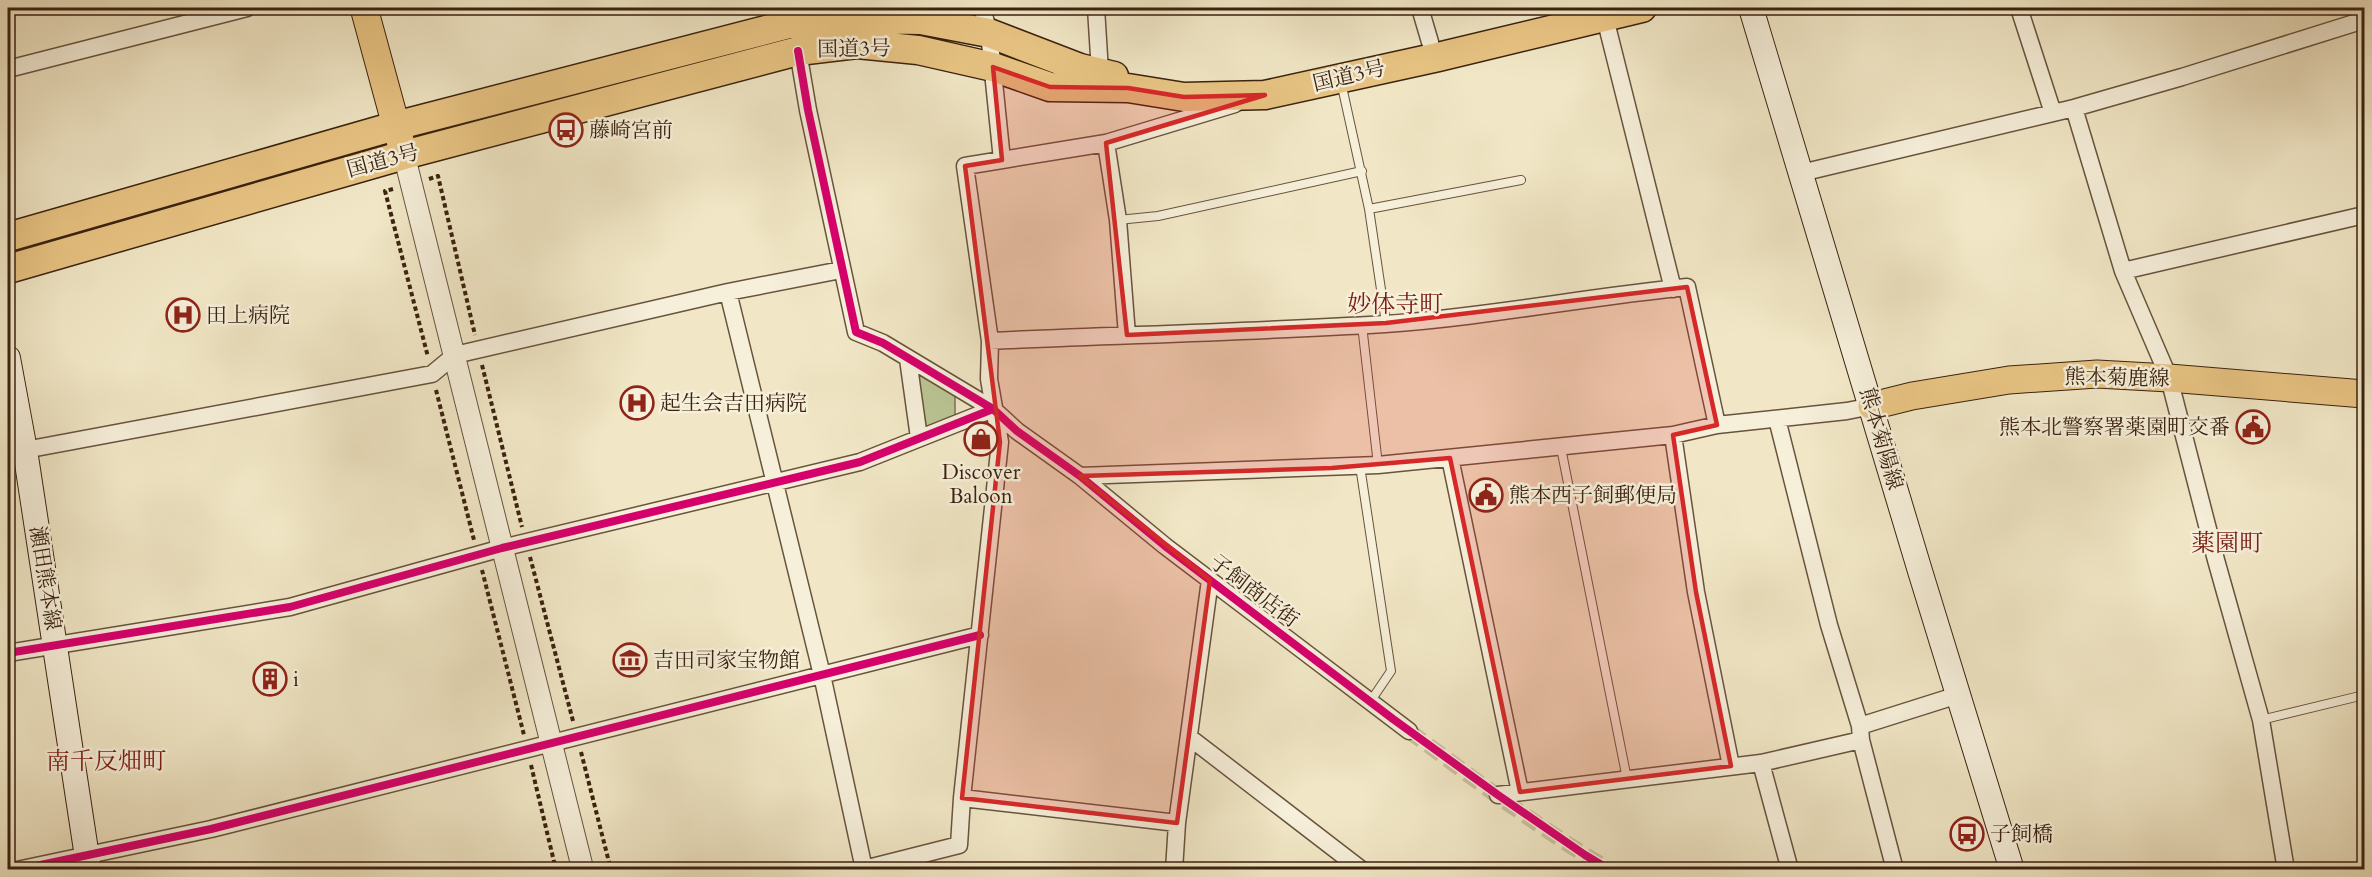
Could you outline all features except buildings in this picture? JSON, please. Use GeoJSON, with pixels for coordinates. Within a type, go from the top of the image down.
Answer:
{"type":"FeatureCollection","features":[{"type":"Feature","properties":{"kind":"highway","name":"国道3号"},"geometry":{"type":"LineString","coordinates":[[8,237],[787,16],[863,13],[921,20],[985,20],[1080,68],[1130,79],[1174,84],[1219,84],[1270,80],[1568,8]]}},
{"type":"Feature","properties":{"kind":"highway","name":"国道3号"},"geometry":{"type":"LineString","coordinates":[[8,269],[404,155],[798,51],[857,44],[918,50],[993,68],[1050,87],[1128,88],[1184,97],[1265,95],[1642,8]]}},
{"type":"Feature","properties":{"kind":"main road"},"geometry":{"type":"LineString","coordinates":[[364,8],[404,155]]}},
{"type":"Feature","properties":{"kind":"main road","name":"熊本菊陽線"},"geometry":{"type":"LineString","coordinates":[[1751,8],[2012,870]]}},
{"type":"Feature","properties":{"kind":"main road","name":"瀬田熊本線"},"geometry":{"type":"LineString","coordinates":[[8,358],[56,645],[88,863]]}},
{"type":"Feature","properties":{"kind":"main road","name":"熊本菊鹿線"},"geometry":{"type":"LineString","coordinates":[[1872,406],[1912,396],[2009,380],[2097,374],[2364,394]]}},
{"type":"Feature","properties":{"kind":"street"},"geometry":{"type":"LineString","coordinates":[[8,69],[213,12],[247,8]]}},
{"type":"Feature","properties":{"kind":"street"},"geometry":{"type":"LineString","coordinates":[[1096,8],[1100,72]]}},
{"type":"Feature","properties":{"kind":"street"},"geometry":{"type":"LineString","coordinates":[[1420,8],[1430,42]]}},
{"type":"Feature","properties":{"kind":"street"},"geometry":{"type":"LineString","coordinates":[[2019,8],[2053,113]]}},
{"type":"Feature","properties":{"kind":"street"},"geometry":{"type":"LineString","coordinates":[[1605,18],[1673,289]]}},
{"type":"Feature","properties":{"kind":"street"},"geometry":{"type":"LineString","coordinates":[[985,20],[993,68],[1002,160]]}},
{"type":"Feature","properties":{"kind":"street"},"geometry":{"type":"LineString","coordinates":[[1801,173],[2074,108],[2364,20]]}},
{"type":"Feature","properties":{"kind":"street","name":"子飼商店街"},"geometry":{"type":"LineString","coordinates":[[798,51],[808,110],[856,332],[882,343],[993,409],[1017,431],[1080,476],[1210,580],[1409,731]]}},
{"type":"Feature","properties":{"kind":"street"},"geometry":{"type":"LineString","coordinates":[[728,292],[822,675],[862,869],[959,845],[1000,442],[989,379],[990,340],[965,166],[1106,143],[1265,95]]}},
{"type":"Feature","properties":{"kind":"street"},"geometry":{"type":"LineString","coordinates":[[2074,108],[2123,271],[2169,378],[2216,560],[2261,720],[2286,870]]}},
{"type":"Feature","properties":{"kind":"street"},"geometry":{"type":"LineString","coordinates":[[1106,143],[1118,220],[1127,335]]}},
{"type":"Feature","properties":{"kind":"street"},"geometry":{"type":"LineString","coordinates":[[404,155],[583,870]]}},
{"type":"Feature","properties":{"kind":"street"},"geometry":{"type":"LineString","coordinates":[[2123,271],[2364,215]]}},
{"type":"Feature","properties":{"kind":"street"},"geometry":{"type":"LineString","coordinates":[[25,450],[432,374],[455,355],[728,292],[842,270]]}},
{"type":"Feature","properties":{"kind":"street"},"geometry":{"type":"LineString","coordinates":[[990,340],[1386,324],[1501,312],[1687,287],[1717,425]]}},
{"type":"Feature","properties":{"kind":"street"},"geometry":{"type":"LineString","coordinates":[[908,359],[919,438]]}},
{"type":"Feature","properties":{"kind":"street"},"geometry":{"type":"LineString","coordinates":[[1080,476],[1378,465],[1673,435],[1717,425],[1847,411],[1872,406]]}},
{"type":"Feature","properties":{"kind":"street"},"geometry":{"type":"LineString","coordinates":[[8,653],[290,607],[502,548],[860,462],[993,409]]}},
{"type":"Feature","properties":{"kind":"street"},"geometry":{"type":"LineString","coordinates":[[1777,419],[1829,625],[1860,733],[1895,870]]}},
{"type":"Feature","properties":{"kind":"street"},"geometry":{"type":"LineString","coordinates":[[1673,435],[1696,592],[1731,766]]}},
{"type":"Feature","properties":{"kind":"street"},"geometry":{"type":"LineString","coordinates":[[1450,458],[1520,792]]}},
{"type":"Feature","properties":{"kind":"street"},"geometry":{"type":"LineString","coordinates":[[1174,870],[1177,823],[1210,580]]}},
{"type":"Feature","properties":{"kind":"street"},"geometry":{"type":"LineString","coordinates":[[17,870],[88,863],[211,829],[980,635]]}},
{"type":"Feature","properties":{"kind":"street"},"geometry":{"type":"LineString","coordinates":[[1498,795],[1761,764],[1860,733],[1958,695]]}},
{"type":"Feature","properties":{"kind":"street"},"geometry":{"type":"LineString","coordinates":[[1189,737],[1352,866]]}},
{"type":"Feature","properties":{"kind":"street"},"geometry":{"type":"LineString","coordinates":[[1761,764],[1790,870]]}},
{"type":"Feature","properties":{"kind":"street"},"geometry":{"type":"LineString","coordinates":[[962,798],[1177,823]]}},
{"type":"Feature","properties":{"kind":"lane"},"geometry":{"type":"LineString","coordinates":[[1340,79],[1362,171],[1386,324]]}},
{"type":"Feature","properties":{"kind":"lane"},"geometry":{"type":"LineString","coordinates":[[1118,220],[1158,216],[1362,171]]}},
{"type":"Feature","properties":{"kind":"lane"},"geometry":{"type":"LineString","coordinates":[[1369,209],[1521,180]]}},
{"type":"Feature","properties":{"kind":"lane"},"geometry":{"type":"LineString","coordinates":[[1362,325],[1378,465]]}},
{"type":"Feature","properties":{"kind":"lane"},"geometry":{"type":"LineString","coordinates":[[1561,448],[1627,779]]}},
{"type":"Feature","properties":{"kind":"lane"},"geometry":{"type":"LineString","coordinates":[[1360,466],[1391,671],[1370,702]]}},
{"type":"Feature","properties":{"kind":"lane"},"geometry":{"type":"LineString","coordinates":[[2261,720],[2364,695]]}},
{"type":"Feature","properties":{"kind":"highlighted area"},"geometry":{"type":"Polygon","coordinates":[[[993,67],[1050,87],[1128,88],[1184,97],[1265,95],[1106,143],[1127,335],[1386,323],[1687,287],[1717,425],[1673,435],[1696,592],[1731,766],[1520,792],[1450,458],[1332,468],[1080,476],[1210,580],[1177,823],[962,798],[1000,442],[965,166],[1002,160],[993,67]]]}},
{"type":"Feature","properties":{"kind":"green space"},"geometry":{"type":"Polygon","coordinates":[[[915,373],[955,392],[955,421],[924,433],[915,373]]]}},
{"type":"Feature","properties":{"kind":"tunnel"},"geometry":{"type":"LineString","coordinates":[[1409,731],[1533,821],[1610,870]]}},
{"type":"Feature","properties":{"kind":"cycle path"},"geometry":{"type":"LineString","coordinates":[[798,51],[808,110],[856,332],[883,343],[993,409],[1017,431],[1080,476],[1165,546],[1393,719],[1498,795],[1610,870]]}},
{"type":"Feature","properties":{"kind":"cycle path"},"geometry":{"type":"LineString","coordinates":[[8,653],[290,607],[502,548],[860,462],[993,409]]}},
{"type":"Feature","properties":{"kind":"cycle path"},"geometry":{"type":"LineString","coordinates":[[17,870],[211,829],[980,635]]}},
{"type":"Feature","properties":{"kind":"place","name":"藤崎宮前"},"geometry":{"type":"Point","coordinates":[566,130]}},
{"type":"Feature","properties":{"kind":"place","name":"田上病院"},"geometry":{"type":"Point","coordinates":[183,315]}},
{"type":"Feature","properties":{"kind":"place","name":"起生会吉田病院"},"geometry":{"type":"Point","coordinates":[637,403]}},
{"type":"Feature","properties":{"kind":"place","name":"熊本北警察署薬園町交番"},"geometry":{"type":"Point","coordinates":[2253,427]}},
{"type":"Feature","properties":{"kind":"place","name":"Discover Baloon"},"geometry":{"type":"Point","coordinates":[981,439]}},
{"type":"Feature","properties":{"kind":"place","name":"熊本西子飼郵便局"},"geometry":{"type":"Point","coordinates":[1486,495]}},
{"type":"Feature","properties":{"kind":"place","name":"吉田司家宝物館"},"geometry":{"type":"Point","coordinates":[630,660]}},
{"type":"Feature","properties":{"kind":"place","name":"i"},"geometry":{"type":"Point","coordinates":[270,679]}},
{"type":"Feature","properties":{"kind":"place","name":"子飼橋"},"geometry":{"type":"Point","coordinates":[1967,834]}},
{"type":"Feature","properties":{"kind":"district","name":"妙体寺町"},"geometry":{"type":"Point","coordinates":[1395,304]}},
{"type":"Feature","properties":{"kind":"district","name":"薬園町"},"geometry":{"type":"Point","coordinates":[2227,543]}},
{"type":"Feature","properties":{"kind":"district","name":"南千反畑町"},"geometry":{"type":"Point","coordinates":[106,761]}}]}
